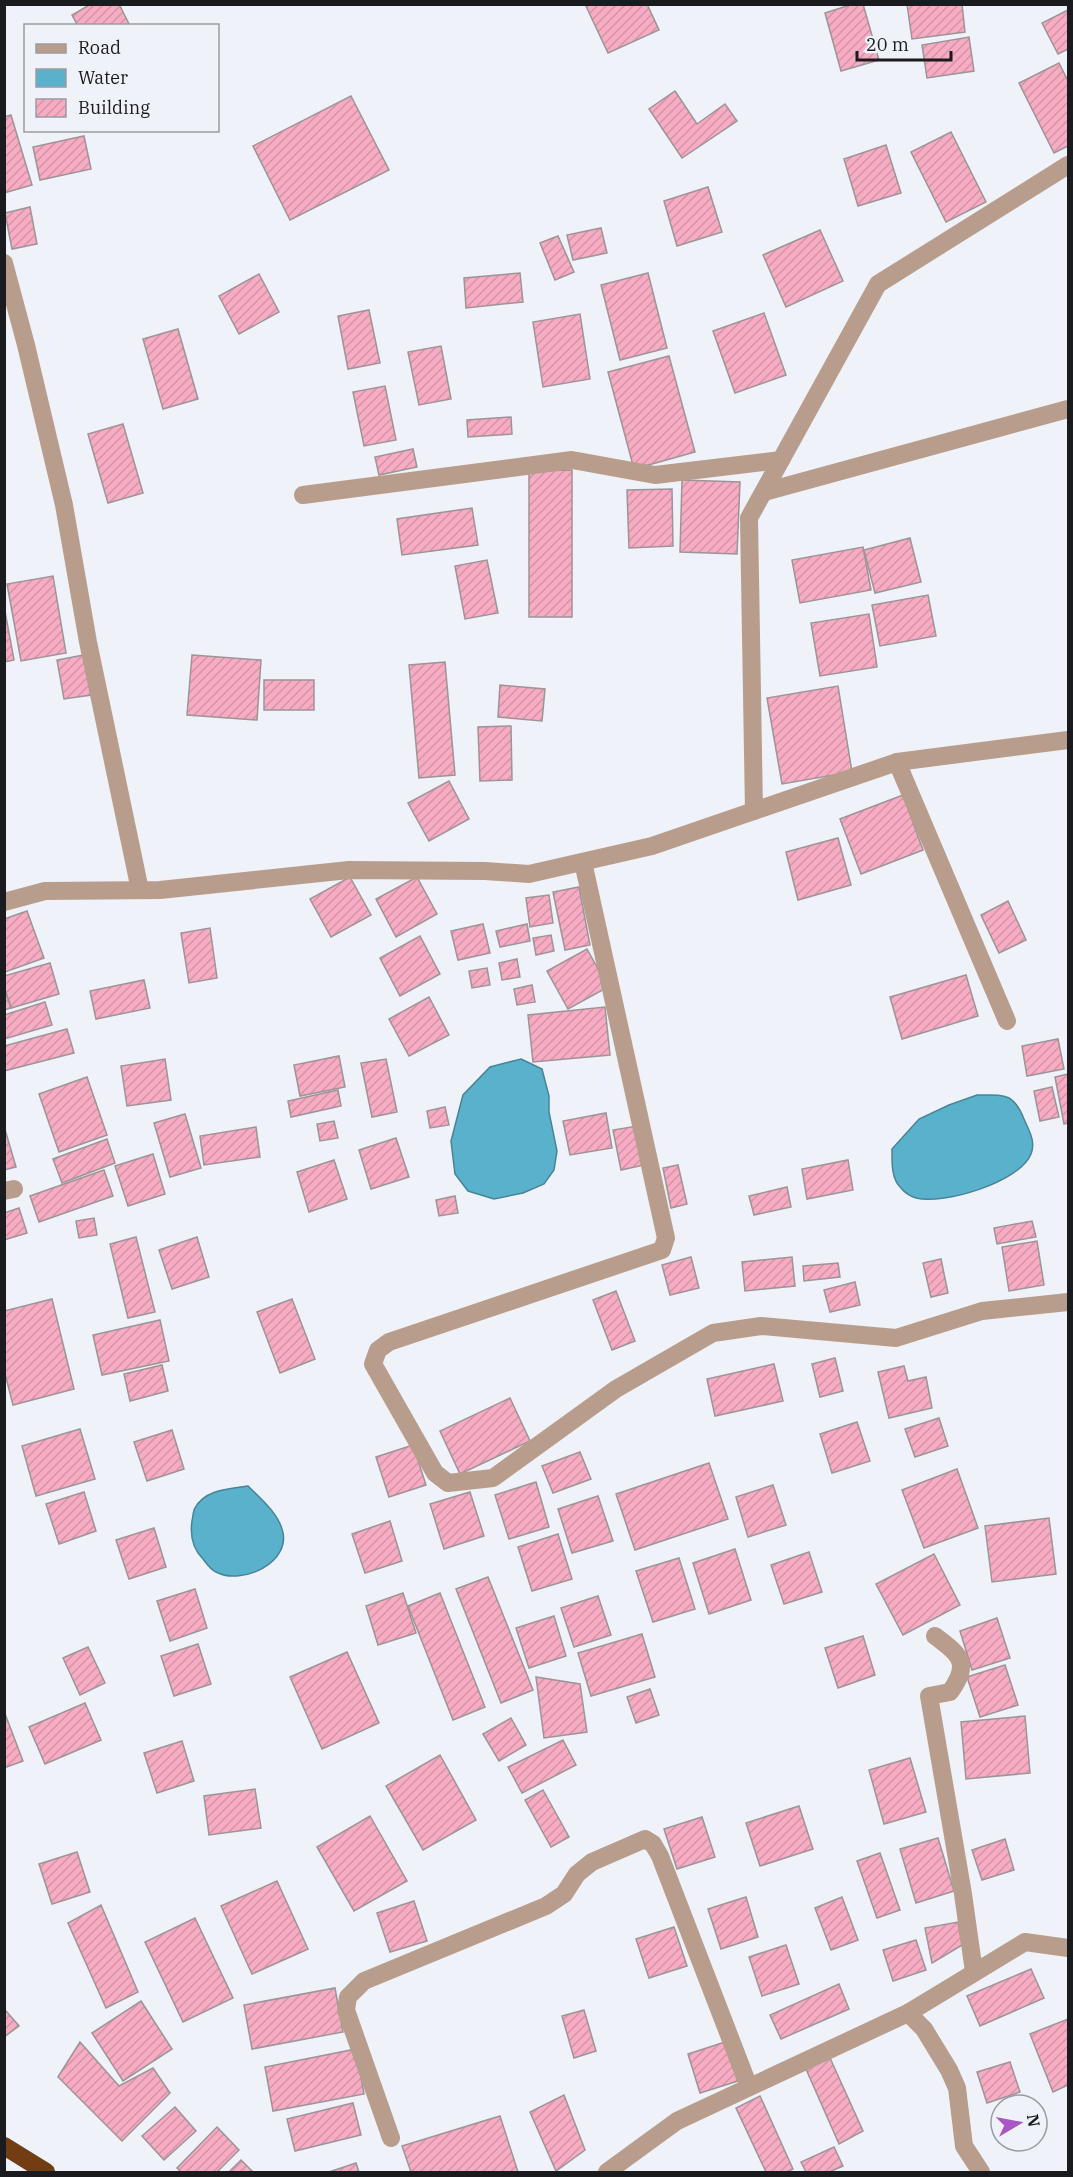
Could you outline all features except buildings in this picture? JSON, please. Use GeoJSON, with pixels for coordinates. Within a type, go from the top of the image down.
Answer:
{"type":"FeatureCollection","features":[{"type":"Feature","properties":{"kind":"highway"},"geometry":{"type":"LineString","coordinates":[[4,2146],[46,2172]]}},
{"type":"Feature","properties":{"kind":"street"},"geometry":{"type":"LineString","coordinates":[[754,812],[749,518],[878,284],[1068,165]]}},
{"type":"Feature","properties":{"kind":"street"},"geometry":{"type":"LineString","coordinates":[[4,263],[64,505],[88,642],[140,890]]}},
{"type":"Feature","properties":{"kind":"street"},"geometry":{"type":"LineString","coordinates":[[764,492],[1068,408]]}},
{"type":"Feature","properties":{"kind":"street"},"geometry":{"type":"LineString","coordinates":[[303,495],[572,460],[655,476],[781,460]]}},
{"type":"Feature","properties":{"kind":"street"},"geometry":{"type":"LineString","coordinates":[[4,902],[45,891],[160,890],[349,870],[485,871],[529,874],[652,846],[897,762],[1068,740]]}},
{"type":"Feature","properties":{"kind":"street"},"geometry":{"type":"LineString","coordinates":[[897,762],[1007,1021]]}},
{"type":"Feature","properties":{"kind":"street"},"geometry":{"type":"LineString","coordinates":[[583,862],[666,1238],[662,1250],[389,1342],[378,1350],[373,1364],[435,1473],[448,1483],[493,1478],[616,1389],[713,1333],[761,1326],[896,1338],[982,1311],[1068,1302]]}},
{"type":"Feature","properties":{"kind":"street"},"geometry":{"type":"LineString","coordinates":[[935,1636],[956,1652],[963,1666],[959,1680],[950,1692],[928,1696],[963,1894],[974,1972]]}},
{"type":"Feature","properties":{"kind":"street"},"geometry":{"type":"LineString","coordinates":[[391,2138],[345,2010],[348,1996],[364,1981],[546,1906],[564,1893],[577,1874],[592,1862],[645,1839],[653,1844],[660,1856],[749,2087]]}},
{"type":"Feature","properties":{"kind":"street"},"geometry":{"type":"LineString","coordinates":[[607,2172],[677,2121],[908,2013],[1024,1942],[1068,1948]]}},
{"type":"Feature","properties":{"kind":"street"},"geometry":{"type":"LineString","coordinates":[[908,2013],[924,2029],[949,2070],[957,2088],[964,2146],[981,2172]]}},
{"type":"Feature","properties":{"kind":"water"},"geometry":{"type":"Polygon","coordinates":[[[521,1059],[542,1069],[549,1096],[549,1112],[557,1151],[554,1170],[544,1184],[523,1193],[494,1199],[468,1191],[455,1174],[451,1141],[463,1095],[490,1067],[521,1059]]]}},
{"type":"Feature","properties":{"kind":"water"},"geometry":{"type":"Polygon","coordinates":[[[977,1095],[1001,1095],[1016,1104],[1032,1140],[1031,1154],[1024,1164],[997,1182],[962,1195],[929,1199],[916,1198],[902,1190],[895,1180],[892,1149],[919,1119],[977,1095]]]}},
{"type":"Feature","properties":{"kind":"water"},"geometry":{"type":"Polygon","coordinates":[[[248,1486],[268,1506],[280,1523],[283,1541],[280,1552],[263,1568],[239,1576],[227,1576],[212,1570],[197,1551],[191,1531],[193,1512],[199,1502],[211,1493],[248,1486]]]}}]}
